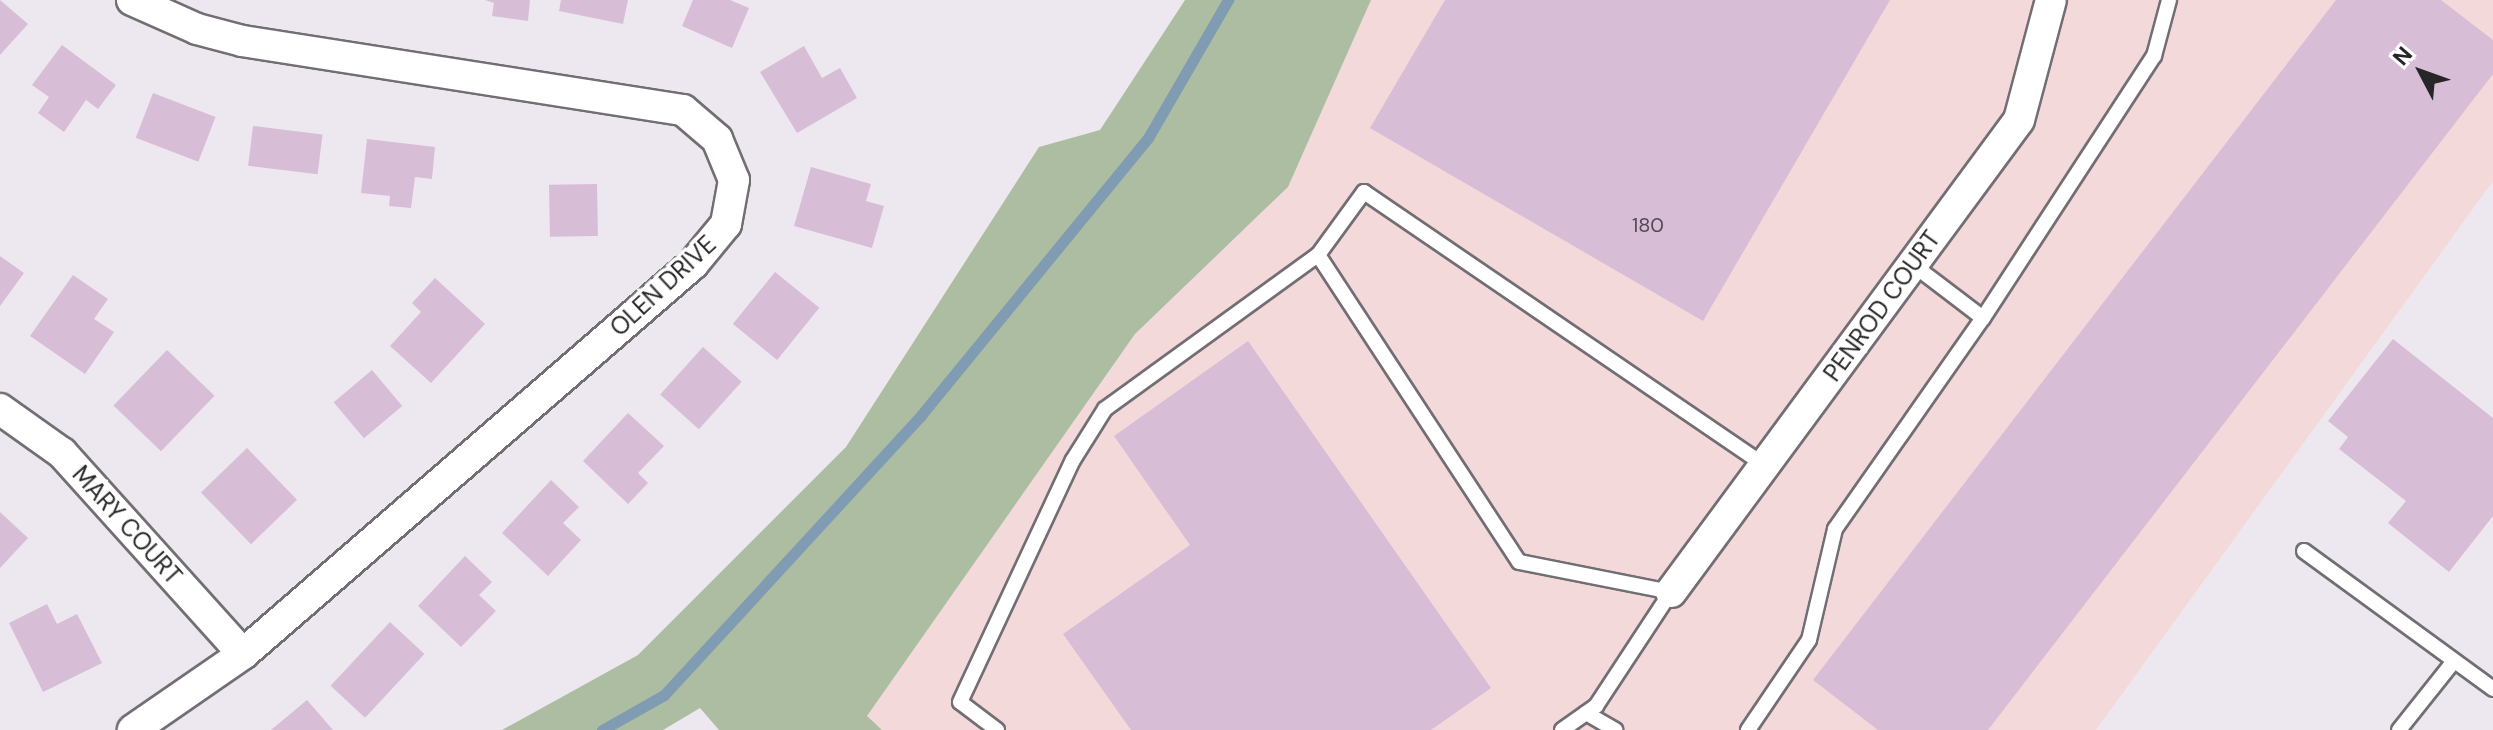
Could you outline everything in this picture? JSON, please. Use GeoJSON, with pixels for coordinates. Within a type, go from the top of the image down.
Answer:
{"type":"FeatureCollection","features":[{"type":"Feature","properties":{"kind":"street","name":"OLEN DRIVE"},"geometry":{"type":"LineString","coordinates":[[132,0],[197,29],[242,41],[683,110],[717,139],[734,180],[726,224],[693,264],[243,654],[133,730]]}},
{"type":"Feature","properties":{"kind":"street","name":"PENROD COURT"},"geometry":{"type":"LineString","coordinates":[[1671,592],[2019,120],[2051,0]]}},
{"type":"Feature","properties":{"kind":"street","name":"MARY COURT"},"geometry":{"type":"LineString","coordinates":[[0,409],[62,453],[243,654]]}},
{"type":"Feature","properties":{"kind":"lane"},"geometry":{"type":"LineString","coordinates":[[1748,730],[1809,640],[1835,529],[1983,318],[2154,56],[2169,0]]}},
{"type":"Feature","properties":{"kind":"lane"},"geometry":{"type":"LineString","coordinates":[[997,730],[960,702],[1073,460],[1105,409],[1318,255],[1364,192],[1764,465]]}},
{"type":"Feature","properties":{"kind":"lane"},"geometry":{"type":"LineString","coordinates":[[1318,255],[1519,562],[1671,592],[1596,706],[1562,730]]}},
{"type":"Feature","properties":{"kind":"lane"},"geometry":{"type":"LineString","coordinates":[[1912,264],[1983,318]]}},
{"type":"Feature","properties":{"kind":"lane"},"geometry":{"type":"LineString","coordinates":[[2304,551],[2493,689]]}},
{"type":"Feature","properties":{"kind":"lane"},"geometry":{"type":"LineString","coordinates":[[2399,730],[2454,661]]}},
{"type":"Feature","properties":{"kind":"lane"},"geometry":{"type":"LineString","coordinates":[[1586,713],[1616,730]]}},
{"type":"Feature","properties":{"kind":"shaded area"},"geometry":{"type":"Polygon","coordinates":[[[1371,0],[2493,0],[2493,181],[2096,730],[882,730],[867,716],[1135,334],[1288,187],[1371,0]]]}},
{"type":"Feature","properties":{"kind":"green space"},"geometry":{"type":"Polygon","coordinates":[[[1185,0],[1371,0],[1288,187],[1135,334],[867,716],[882,730],[719,730],[700,708],[663,730],[502,730],[638,655],[846,447],[1039,147],[1100,130],[1185,0]]]}},
{"type":"Feature","properties":{"kind":"building"},"geometry":{"type":"Polygon","coordinates":[[[0,0],[28,24],[0,55],[0,0]]]}},
{"type":"Feature","properties":{"kind":"building"},"geometry":{"type":"Polygon","coordinates":[[[485,0],[530,0],[528,21],[492,16],[494,3],[485,0]]]}},
{"type":"Feature","properties":{"kind":"building"},"geometry":{"type":"Polygon","coordinates":[[[561,0],[628,0],[623,24],[559,11],[561,0]]]}},
{"type":"Feature","properties":{"kind":"building"},"geometry":{"type":"Polygon","coordinates":[[[693,0],[730,0],[749,8],[732,48],[682,26],[693,0]]]}},
{"type":"Feature","properties":{"kind":"building"},"geometry":{"type":"Polygon","coordinates":[[[1445,0],[1890,0],[1703,321],[1370,128],[1445,0]]]}},
{"type":"Feature","properties":{"kind":"building"},"geometry":{"type":"Polygon","coordinates":[[[2336,0],[2441,0],[2493,40],[2493,74],[1988,730],[1878,730],[1813,680],[2336,0]]]}},
{"type":"Feature","properties":{"kind":"building"},"geometry":{"type":"Polygon","coordinates":[[[62,45],[116,85],[98,109],[86,100],[64,132],[38,113],[49,97],[32,85],[62,45]]]}},
{"type":"Feature","properties":{"kind":"building"},"geometry":{"type":"Polygon","coordinates":[[[804,46],[822,78],[840,68],[857,98],[797,133],[760,72],[804,46]]]}},
{"type":"Feature","properties":{"kind":"building"},"geometry":{"type":"Polygon","coordinates":[[[153,93],[216,117],[198,162],[136,138],[153,93]]]}},
{"type":"Feature","properties":{"kind":"building"},"geometry":{"type":"Polygon","coordinates":[[[253,126],[322,135],[318,174],[248,166],[253,126]]]}},
{"type":"Feature","properties":{"kind":"building"},"geometry":{"type":"Polygon","coordinates":[[[367,139],[435,147],[432,179],[415,177],[411,208],[389,206],[390,196],[361,193],[367,139]]]}},
{"type":"Feature","properties":{"kind":"building"},"geometry":{"type":"Polygon","coordinates":[[[811,167],[871,184],[866,201],[884,206],[872,248],[794,226],[811,167]]]}},
{"type":"Feature","properties":{"kind":"building"},"geometry":{"type":"Polygon","coordinates":[[[597,184],[598,236],[550,237],[549,185],[597,184]]]}},
{"type":"Feature","properties":{"kind":"building"},"geometry":{"type":"Polygon","coordinates":[[[0,256],[24,273],[0,306],[0,256]]]}},
{"type":"Feature","properties":{"kind":"building"},"geometry":{"type":"Polygon","coordinates":[[[775,272],[819,308],[777,360],[733,324],[775,272]]]}},
{"type":"Feature","properties":{"kind":"building"},"geometry":{"type":"Polygon","coordinates":[[[73,275],[108,299],[94,319],[114,332],[85,374],[30,336],[73,275]]]}},
{"type":"Feature","properties":{"kind":"building"},"geometry":{"type":"Polygon","coordinates":[[[435,278],[485,324],[431,383],[390,346],[421,312],[412,303],[435,278]]]}},
{"type":"Feature","properties":{"kind":"building"},"geometry":{"type":"Polygon","coordinates":[[[2393,339],[2493,418],[2493,516],[2449,572],[2388,523],[2406,501],[2339,449],[2348,437],[2328,421],[2393,339]]]}},
{"type":"Feature","properties":{"kind":"building"},"geometry":{"type":"Polygon","coordinates":[[[1248,341],[1491,688],[1431,730],[1131,730],[1063,634],[1190,545],[1114,436],[1248,341]]]}},
{"type":"Feature","properties":{"kind":"building"},"geometry":{"type":"Polygon","coordinates":[[[703,347],[742,382],[699,429],[660,395],[703,347]]]}},
{"type":"Feature","properties":{"kind":"building"},"geometry":{"type":"Polygon","coordinates":[[[167,350],[214,396],[161,451],[114,405],[167,350]]]}},
{"type":"Feature","properties":{"kind":"building"},"geometry":{"type":"Polygon","coordinates":[[[372,370],[402,406],[364,438],[334,402],[372,370]]]}},
{"type":"Feature","properties":{"kind":"building"},"geometry":{"type":"Polygon","coordinates":[[[628,413],[664,446],[638,473],[648,483],[628,504],[583,461],[628,413]]]}},
{"type":"Feature","properties":{"kind":"building"},"geometry":{"type":"Polygon","coordinates":[[[247,448],[297,500],[251,544],[201,492],[247,448]]]}},
{"type":"Feature","properties":{"kind":"building"},"geometry":{"type":"Polygon","coordinates":[[[551,480],[579,507],[563,523],[581,540],[548,576],[502,533],[551,480]]]}},
{"type":"Feature","properties":{"kind":"building"},"geometry":{"type":"Polygon","coordinates":[[[0,512],[28,538],[0,568],[0,512]]]}},
{"type":"Feature","properties":{"kind":"building"},"geometry":{"type":"Polygon","coordinates":[[[465,556],[492,582],[479,595],[496,611],[461,647],[418,606],[465,556]]]}},
{"type":"Feature","properties":{"kind":"building"},"geometry":{"type":"Polygon","coordinates":[[[47,604],[57,624],[77,614],[102,663],[43,692],[9,623],[47,604]]]}},
{"type":"Feature","properties":{"kind":"building"},"geometry":{"type":"Polygon","coordinates":[[[390,622],[424,654],[365,718],[331,686],[390,622]]]}},
{"type":"Feature","properties":{"kind":"building"},"geometry":{"type":"Polygon","coordinates":[[[307,700],[333,730],[271,730],[307,700]]]}},
{"type":"Feature","properties":{"kind":"waterway"},"geometry":{"type":"LineString","coordinates":[[602,730],[664,695],[922,414],[1148,138],[1228,0]]}}]}
